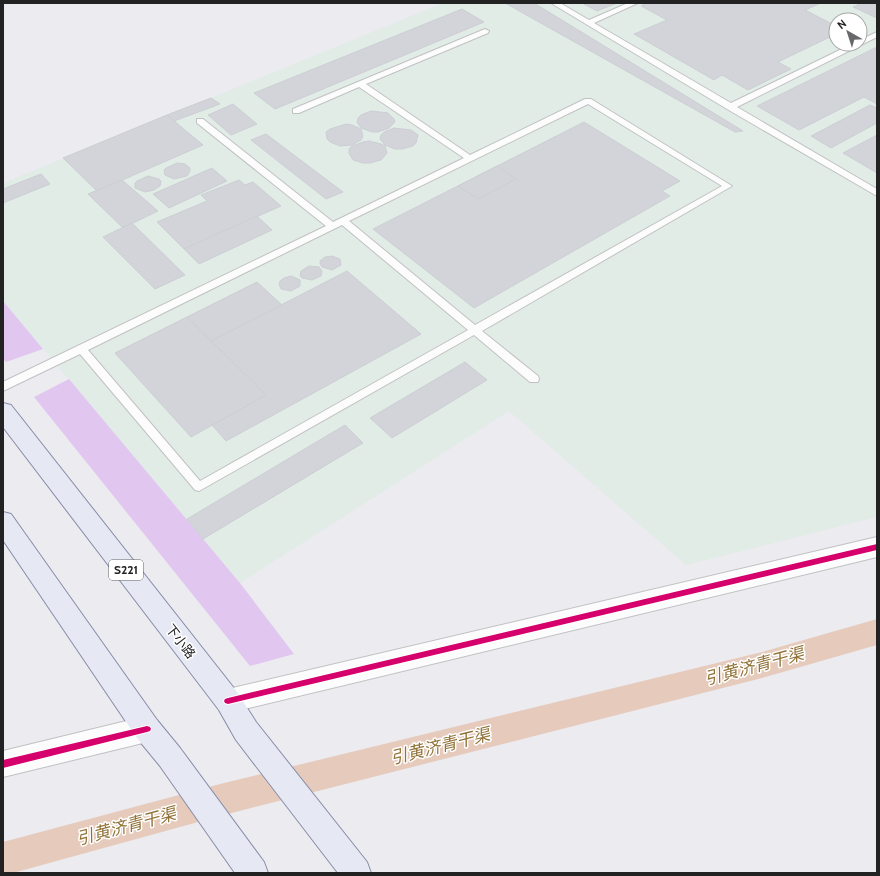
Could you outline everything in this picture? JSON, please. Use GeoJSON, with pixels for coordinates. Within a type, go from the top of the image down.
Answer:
{"type":"FeatureCollection","features":[{"type":"Feature","properties":{"kind":"main road","name":"下小路"},"geometry":{"type":"LineString","coordinates":[[3,411],[228,701],[246,731],[356,873]]}},
{"type":"Feature","properties":{"kind":"main road"},"geometry":{"type":"LineString","coordinates":[[3,522],[147,729],[170,757],[252,872]]}},
{"type":"Feature","properties":{"kind":"street"},"geometry":{"type":"LineString","coordinates":[[228,701],[877,547]]}},
{"type":"Feature","properties":{"kind":"street"},"geometry":{"type":"LineString","coordinates":[[3,764],[147,729]]}},
{"type":"Feature","properties":{"kind":"lane"},"geometry":{"type":"LineString","coordinates":[[555,3],[877,194]]}},
{"type":"Feature","properties":{"kind":"lane"},"geometry":{"type":"LineString","coordinates":[[588,23],[634,3]]}},
{"type":"Feature","properties":{"kind":"lane"},"geometry":{"type":"LineString","coordinates":[[296,111],[485,31]]}},
{"type":"Feature","properties":{"kind":"lane"},"geometry":{"type":"LineString","coordinates":[[868,38],[877,34]]}},
{"type":"Feature","properties":{"kind":"lane"},"geometry":{"type":"LineString","coordinates":[[730,107],[841,52]]}},
{"type":"Feature","properties":{"kind":"lane"},"geometry":{"type":"LineString","coordinates":[[360,84],[470,159]]}},
{"type":"Feature","properties":{"kind":"lane"},"geometry":{"type":"LineString","coordinates":[[3,387],[588,101],[728,186],[199,487],[82,349]]}},
{"type":"Feature","properties":{"kind":"lane"},"geometry":{"type":"LineString","coordinates":[[200,121],[332,226]]}},
{"type":"Feature","properties":{"kind":"lane"},"geometry":{"type":"LineString","coordinates":[[343,221],[534,379]]}},
{"type":"Feature","properties":{"kind":"shaded area"},"geometry":{"type":"Polygon","coordinates":[[[443,3],[872,3],[877,5],[877,517],[686,565],[509,411],[240,583],[3,301],[3,183],[443,3]]]}},
{"type":"Feature","properties":{"kind":"shaded area"},"geometry":{"type":"Polygon","coordinates":[[[3,301],[43,349],[6,362],[3,359],[3,301]]]}},
{"type":"Feature","properties":{"kind":"shaded area"},"geometry":{"type":"Polygon","coordinates":[[[69,379],[240,583],[294,654],[250,666],[34,397],[69,379]]]}},
{"type":"Feature","properties":{"kind":"building"},"geometry":{"type":"Polygon","coordinates":[[[505,3],[534,3],[743,131],[735,132],[505,3]]]}},
{"type":"Feature","properties":{"kind":"building"},"geometry":{"type":"Polygon","coordinates":[[[582,3],[617,3],[597,11],[582,3]]]}},
{"type":"Feature","properties":{"kind":"building"},"geometry":{"type":"Polygon","coordinates":[[[647,3],[821,3],[805,10],[828,22],[828,38],[778,62],[791,69],[748,90],[722,75],[714,80],[634,34],[667,20],[641,6],[647,3]]]}},
{"type":"Feature","properties":{"kind":"building"},"geometry":{"type":"Polygon","coordinates":[[[862,3],[872,3],[877,5],[877,18],[868,14],[868,12],[864,12],[853,7],[862,3]]]}},
{"type":"Feature","properties":{"kind":"building"},"geometry":{"type":"Polygon","coordinates":[[[462,9],[484,22],[275,109],[254,93],[462,9]]]}},
{"type":"Feature","properties":{"kind":"building"},"geometry":{"type":"Polygon","coordinates":[[[877,47],[877,104],[864,97],[799,130],[757,106],[868,52],[877,47]]]}},
{"type":"Feature","properties":{"kind":"building"},"geometry":{"type":"Polygon","coordinates":[[[211,98],[220,104],[174,121],[167,115],[211,98]]]}},
{"type":"Feature","properties":{"kind":"building"},"geometry":{"type":"Polygon","coordinates":[[[233,104],[257,124],[231,135],[208,115],[233,104]]]}},
{"type":"Feature","properties":{"kind":"building"},"geometry":{"type":"Polygon","coordinates":[[[870,105],[877,108],[877,123],[831,148],[811,136],[870,105]]]}},
{"type":"Feature","properties":{"kind":"building"},"geometry":{"type":"Polygon","coordinates":[[[371,111],[388,113],[395,122],[389,128],[378,132],[372,132],[361,128],[357,122],[358,118],[361,115],[371,111]]]}},
{"type":"Feature","properties":{"kind":"building"},"geometry":{"type":"Polygon","coordinates":[[[167,115],[203,145],[97,191],[63,158],[167,115]]]}},
{"type":"Feature","properties":{"kind":"building"},"geometry":{"type":"Polygon","coordinates":[[[584,122],[680,181],[662,191],[670,196],[474,308],[373,229],[584,122]]]}},
{"type":"Feature","properties":{"kind":"building"},"geometry":{"type":"Polygon","coordinates":[[[346,124],[361,129],[363,136],[361,140],[352,145],[340,146],[330,142],[327,139],[326,132],[330,129],[346,124]]]}},
{"type":"Feature","properties":{"kind":"building"},"geometry":{"type":"Polygon","coordinates":[[[394,128],[411,130],[418,135],[416,143],[413,146],[402,149],[395,149],[385,145],[380,139],[381,135],[384,132],[394,128]]]}},
{"type":"Feature","properties":{"kind":"building"},"geometry":{"type":"Polygon","coordinates":[[[266,134],[343,192],[326,199],[251,140],[266,134]]]}},
{"type":"Feature","properties":{"kind":"building"},"geometry":{"type":"Polygon","coordinates":[[[877,135],[877,173],[843,153],[877,135]]]}},
{"type":"Feature","properties":{"kind":"building"},"geometry":{"type":"Polygon","coordinates":[[[369,141],[381,144],[385,146],[387,153],[381,160],[370,163],[363,163],[353,160],[349,153],[349,149],[352,146],[369,141]]]}},
{"type":"Feature","properties":{"kind":"building"},"geometry":{"type":"Polygon","coordinates":[[[177,163],[185,164],[190,168],[187,176],[174,179],[165,175],[164,170],[166,168],[177,163]]]}},
{"type":"Feature","properties":{"kind":"building"},"geometry":{"type":"Polygon","coordinates":[[[497,166],[516,179],[478,199],[458,186],[497,166]]]}},
{"type":"Feature","properties":{"kind":"building"},"geometry":{"type":"Polygon","coordinates":[[[212,168],[227,181],[169,208],[153,194],[212,168]]]}},
{"type":"Feature","properties":{"kind":"building"},"geometry":{"type":"Polygon","coordinates":[[[41,174],[50,184],[3,203],[3,189],[41,174]]]}},
{"type":"Feature","properties":{"kind":"building"},"geometry":{"type":"Polygon","coordinates":[[[148,176],[159,179],[161,181],[160,186],[154,190],[145,192],[135,188],[135,183],[137,181],[148,176]]]}},
{"type":"Feature","properties":{"kind":"building"},"geometry":{"type":"Polygon","coordinates":[[[122,180],[158,211],[123,228],[88,194],[122,180]]]}},
{"type":"Feature","properties":{"kind":"building"},"geometry":{"type":"Polygon","coordinates":[[[239,180],[245,185],[253,182],[281,206],[184,249],[157,222],[207,201],[201,195],[239,180]]]}},
{"type":"Feature","properties":{"kind":"building"},"geometry":{"type":"Polygon","coordinates":[[[257,216],[272,230],[199,264],[184,249],[257,216]]]}},
{"type":"Feature","properties":{"kind":"building"},"geometry":{"type":"Polygon","coordinates":[[[132,223],[185,275],[155,289],[103,237],[132,223]]]}},
{"type":"Feature","properties":{"kind":"building"},"geometry":{"type":"Polygon","coordinates":[[[332,256],[340,259],[341,265],[332,270],[322,267],[320,261],[325,257],[332,256]]]}},
{"type":"Feature","properties":{"kind":"building"},"geometry":{"type":"Polygon","coordinates":[[[309,266],[319,267],[322,271],[321,276],[312,280],[302,278],[300,276],[301,271],[309,266]]]}},
{"type":"Feature","properties":{"kind":"building"},"geometry":{"type":"Polygon","coordinates":[[[347,271],[421,334],[226,441],[212,425],[266,395],[211,341],[347,271]]]}},
{"type":"Feature","properties":{"kind":"building"},"geometry":{"type":"Polygon","coordinates":[[[291,276],[300,280],[300,286],[291,291],[281,289],[279,284],[280,281],[291,276]]]}},
{"type":"Feature","properties":{"kind":"building"},"geometry":{"type":"Polygon","coordinates":[[[257,282],[282,305],[211,341],[187,317],[257,282]]]}},
{"type":"Feature","properties":{"kind":"building"},"geometry":{"type":"Polygon","coordinates":[[[187,317],[266,395],[191,437],[115,353],[187,317]]]}},
{"type":"Feature","properties":{"kind":"building"},"geometry":{"type":"Polygon","coordinates":[[[465,362],[487,380],[392,438],[370,418],[465,362]]]}},
{"type":"Feature","properties":{"kind":"building"},"geometry":{"type":"Polygon","coordinates":[[[345,425],[363,443],[203,539],[187,519],[345,425]]]}},
{"type":"Feature","properties":{"kind":"waterway","name":"引黄济青干渠"},"geometry":{"type":"LineString","coordinates":[[3,859],[220,800],[762,665],[877,632]]}},
{"type":"Feature","properties":{"kind":"cycle path"},"geometry":{"type":"LineString","coordinates":[[228,701],[877,547]]}},
{"type":"Feature","properties":{"kind":"cycle path"},"geometry":{"type":"LineString","coordinates":[[3,764],[147,729]]}}]}
